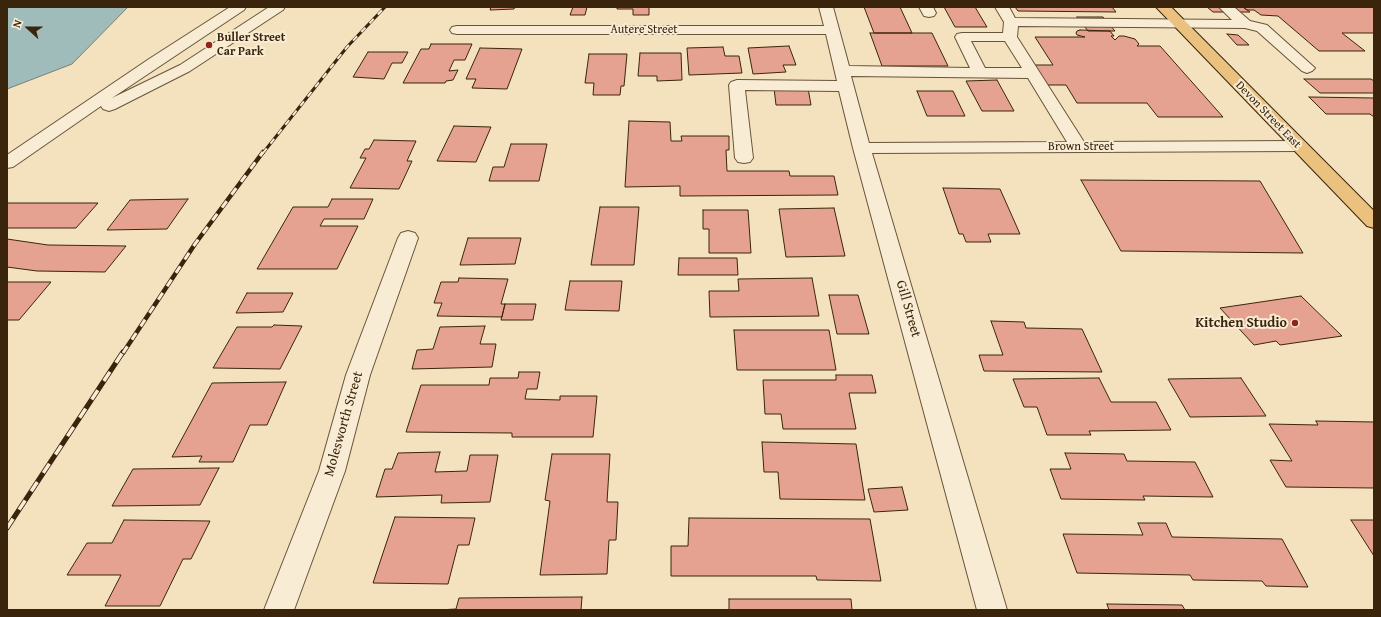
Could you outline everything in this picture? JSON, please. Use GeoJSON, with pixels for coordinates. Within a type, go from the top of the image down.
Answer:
{"type":"FeatureCollection","features":[{"type":"Feature","properties":{"kind":"main road","name":"Devon Street East"},"geometry":{"type":"LineString","coordinates":[[1163,7],[1374,222]]}},
{"type":"Feature","properties":{"kind":"street"},"geometry":{"type":"LineString","coordinates":[[7,163],[154,62],[239,7]]}},
{"type":"Feature","properties":{"kind":"street"},"geometry":{"type":"LineString","coordinates":[[64,124],[106,107],[185,68],[278,7]]}},
{"type":"Feature","properties":{"kind":"street","name":"Gill Street"},"geometry":{"type":"LineString","coordinates":[[826,7],[862,148],[992,610]]}},
{"type":"Feature","properties":{"kind":"street"},"geometry":{"type":"LineString","coordinates":[[1002,7],[1010,30],[1032,73],[1078,147]]}},
{"type":"Feature","properties":{"kind":"street"},"geometry":{"type":"LineString","coordinates":[[1226,7],[1245,24]]}},
{"type":"Feature","properties":{"kind":"street"},"geometry":{"type":"LineString","coordinates":[[980,72],[962,37],[1010,30],[1178,23],[1245,24],[1262,28],[1307,68]]}},
{"type":"Feature","properties":{"kind":"street","name":"Autere Street"},"geometry":{"type":"LineString","coordinates":[[457,30],[832,30]]}},
{"type":"Feature","properties":{"kind":"street"},"geometry":{"type":"LineString","coordinates":[[744,158],[737,85],[844,78],[980,72],[1032,73]]}},
{"type":"Feature","properties":{"kind":"street","name":"Brown Street"},"geometry":{"type":"LineString","coordinates":[[862,148],[1299,146]]}},
{"type":"Feature","properties":{"kind":"street","name":"Molesworth Street"},"geometry":{"type":"LineString","coordinates":[[279,610],[332,471],[358,375],[408,238]]}},
{"type":"Feature","properties":{"kind":"water"},"geometry":{"type":"Polygon","coordinates":[[[7,7],[128,7],[72,64],[7,89],[7,7]]]}},
{"type":"Feature","properties":{"kind":"building"},"geometry":{"type":"Polygon","coordinates":[[[491,7],[515,7],[514,9],[490,10],[491,7]]]}},
{"type":"Feature","properties":{"kind":"building"},"geometry":{"type":"Polygon","coordinates":[[[573,7],[587,7],[585,15],[570,15],[573,7]]]}},
{"type":"Feature","properties":{"kind":"building"},"geometry":{"type":"Polygon","coordinates":[[[617,7],[649,7],[649,15],[633,15],[633,9],[617,9],[617,7]]]}},
{"type":"Feature","properties":{"kind":"building"},"geometry":{"type":"Polygon","coordinates":[[[864,7],[900,7],[912,33],[874,33],[864,7]]]}},
{"type":"Feature","properties":{"kind":"building"},"geometry":{"type":"Polygon","coordinates":[[[944,7],[975,7],[987,27],[955,27],[944,7]]]}},
{"type":"Feature","properties":{"kind":"building"},"geometry":{"type":"Polygon","coordinates":[[[1015,7],[1112,7],[1116,12],[1018,11],[1015,7]]]}},
{"type":"Feature","properties":{"kind":"building"},"geometry":{"type":"Polygon","coordinates":[[[1207,7],[1243,7],[1250,12],[1213,12],[1207,7]]]}},
{"type":"Feature","properties":{"kind":"building"},"geometry":{"type":"Polygon","coordinates":[[[1243,7],[1374,7],[1374,33],[1342,33],[1365,51],[1319,51],[1278,16],[1261,15],[1254,10],[1247,10],[1243,7]]]}},
{"type":"Feature","properties":{"kind":"building"},"geometry":{"type":"Polygon","coordinates":[[[1077,17],[1103,17],[1115,31],[1088,31],[1077,17]]]}},
{"type":"Feature","properties":{"kind":"building"},"geometry":{"type":"Polygon","coordinates":[[[1077,31],[1110,31],[1114,36],[1111,36],[1115,40],[1119,36],[1124,36],[1135,39],[1139,44],[1137,46],[1160,46],[1223,117],[1158,117],[1147,103],[1077,103],[1066,85],[1045,85],[1032,65],[1053,65],[1035,37],[1085,37],[1077,35],[1077,31]]]}},
{"type":"Feature","properties":{"kind":"building"},"geometry":{"type":"Polygon","coordinates":[[[870,33],[932,33],[948,66],[882,66],[870,33]]]}},
{"type":"Feature","properties":{"kind":"building"},"geometry":{"type":"Polygon","coordinates":[[[1227,34],[1238,35],[1249,45],[1237,45],[1227,34]]]}},
{"type":"Feature","properties":{"kind":"building"},"geometry":{"type":"Polygon","coordinates":[[[431,44],[472,44],[465,60],[454,60],[449,71],[458,70],[453,80],[446,81],[445,83],[403,83],[421,49],[429,49],[431,44]]]}},
{"type":"Feature","properties":{"kind":"building"},"geometry":{"type":"Polygon","coordinates":[[[789,46],[796,65],[783,65],[786,72],[753,74],[748,48],[789,46]]]}},
{"type":"Feature","properties":{"kind":"building"},"geometry":{"type":"Polygon","coordinates":[[[723,47],[725,56],[739,56],[742,73],[689,75],[687,48],[723,47]]]}},
{"type":"Feature","properties":{"kind":"building"},"geometry":{"type":"Polygon","coordinates":[[[480,48],[522,49],[507,89],[472,88],[476,79],[466,79],[480,48]]]}},
{"type":"Feature","properties":{"kind":"building"},"geometry":{"type":"Polygon","coordinates":[[[368,52],[408,52],[402,63],[392,63],[384,79],[353,77],[368,52]]]}},
{"type":"Feature","properties":{"kind":"building"},"geometry":{"type":"Polygon","coordinates":[[[640,53],[681,53],[682,80],[657,81],[657,76],[638,76],[640,53]]]}},
{"type":"Feature","properties":{"kind":"building"},"geometry":{"type":"Polygon","coordinates":[[[589,54],[627,54],[624,86],[621,86],[620,95],[593,95],[594,83],[585,83],[589,54]]]}},
{"type":"Feature","properties":{"kind":"building"},"geometry":{"type":"Polygon","coordinates":[[[1304,79],[1371,79],[1374,81],[1374,93],[1320,93],[1304,79]]]}},
{"type":"Feature","properties":{"kind":"building"},"geometry":{"type":"Polygon","coordinates":[[[997,80],[1014,111],[982,111],[966,81],[997,80]]]}},
{"type":"Feature","properties":{"kind":"building"},"geometry":{"type":"Polygon","coordinates":[[[774,88],[808,88],[811,105],[776,105],[774,88]]]}},
{"type":"Feature","properties":{"kind":"building"},"geometry":{"type":"Polygon","coordinates":[[[917,91],[953,91],[965,116],[927,116],[917,91]]]}},
{"type":"Feature","properties":{"kind":"building"},"geometry":{"type":"Polygon","coordinates":[[[1309,97],[1374,98],[1374,117],[1370,114],[1326,114],[1309,97]]]}},
{"type":"Feature","properties":{"kind":"building"},"geometry":{"type":"Polygon","coordinates":[[[629,121],[670,122],[671,141],[682,141],[681,136],[729,136],[729,150],[726,150],[727,171],[789,171],[790,176],[834,176],[838,195],[680,196],[680,186],[625,187],[629,121]]]}},
{"type":"Feature","properties":{"kind":"building"},"geometry":{"type":"Polygon","coordinates":[[[454,126],[491,127],[476,162],[437,161],[454,126]]]}},
{"type":"Feature","properties":{"kind":"building"},"geometry":{"type":"Polygon","coordinates":[[[374,140],[416,141],[407,161],[412,161],[399,189],[350,188],[366,158],[360,158],[365,149],[369,149],[374,140]]]}},
{"type":"Feature","properties":{"kind":"building"},"geometry":{"type":"Polygon","coordinates":[[[511,144],[547,144],[539,181],[489,181],[493,167],[504,167],[511,144]]]}},
{"type":"Feature","properties":{"kind":"building"},"geometry":{"type":"Polygon","coordinates":[[[1081,180],[1260,181],[1303,253],[1121,251],[1081,180]]]}},
{"type":"Feature","properties":{"kind":"building"},"geometry":{"type":"Polygon","coordinates":[[[943,188],[1000,189],[1020,234],[988,234],[991,242],[966,242],[963,234],[959,234],[943,188]]]}},
{"type":"Feature","properties":{"kind":"building"},"geometry":{"type":"Polygon","coordinates":[[[188,199],[167,229],[107,230],[130,200],[188,199]]]}},
{"type":"Feature","properties":{"kind":"building"},"geometry":{"type":"Polygon","coordinates":[[[332,199],[373,199],[364,219],[324,219],[320,226],[358,226],[337,269],[257,269],[293,207],[328,207],[332,199]]]}},
{"type":"Feature","properties":{"kind":"building"},"geometry":{"type":"Polygon","coordinates":[[[7,203],[98,203],[76,228],[7,228],[7,203]]]}},
{"type":"Feature","properties":{"kind":"building"},"geometry":{"type":"Polygon","coordinates":[[[600,207],[639,207],[634,265],[591,265],[600,207]]]}},
{"type":"Feature","properties":{"kind":"building"},"geometry":{"type":"Polygon","coordinates":[[[834,208],[845,256],[786,257],[779,209],[834,208]]]}},
{"type":"Feature","properties":{"kind":"building"},"geometry":{"type":"Polygon","coordinates":[[[703,210],[748,210],[751,253],[709,253],[709,229],[703,229],[703,210]]]}},
{"type":"Feature","properties":{"kind":"building"},"geometry":{"type":"Polygon","coordinates":[[[468,238],[521,238],[515,264],[460,265],[468,238]]]}},
{"type":"Feature","properties":{"kind":"building"},"geometry":{"type":"Polygon","coordinates":[[[7,239],[48,245],[126,246],[105,272],[37,271],[7,267],[7,239]]]}},
{"type":"Feature","properties":{"kind":"building"},"geometry":{"type":"Polygon","coordinates":[[[679,258],[737,258],[738,275],[678,275],[679,258]]]}},
{"type":"Feature","properties":{"kind":"building"},"geometry":{"type":"Polygon","coordinates":[[[459,278],[508,279],[501,304],[505,304],[502,317],[437,316],[442,303],[434,303],[441,282],[458,282],[459,278]]]}},
{"type":"Feature","properties":{"kind":"building"},"geometry":{"type":"Polygon","coordinates":[[[812,278],[819,316],[710,317],[709,291],[739,291],[738,279],[812,278]]]}},
{"type":"Feature","properties":{"kind":"building"},"geometry":{"type":"Polygon","coordinates":[[[570,281],[622,281],[619,311],[565,310],[570,281]]]}},
{"type":"Feature","properties":{"kind":"building"},"geometry":{"type":"Polygon","coordinates":[[[7,282],[51,282],[19,320],[7,320],[7,282]]]}},
{"type":"Feature","properties":{"kind":"building"},"geometry":{"type":"Polygon","coordinates":[[[247,293],[293,293],[283,312],[236,313],[247,293]]]}},
{"type":"Feature","properties":{"kind":"building"},"geometry":{"type":"Polygon","coordinates":[[[829,295],[858,295],[869,334],[837,334],[829,295]]]}},
{"type":"Feature","properties":{"kind":"building"},"geometry":{"type":"Polygon","coordinates":[[[1301,296],[1342,336],[1280,345],[1276,341],[1254,345],[1220,308],[1301,296]]]}},
{"type":"Feature","properties":{"kind":"building"},"geometry":{"type":"Polygon","coordinates":[[[505,304],[536,304],[533,320],[501,320],[505,304]]]}},
{"type":"Feature","properties":{"kind":"building"},"geometry":{"type":"Polygon","coordinates":[[[991,321],[1024,322],[1026,328],[1082,329],[1102,372],[984,371],[979,355],[1003,355],[991,321]]]}},
{"type":"Feature","properties":{"kind":"building"},"geometry":{"type":"Polygon","coordinates":[[[274,325],[302,326],[280,369],[213,368],[237,327],[272,327],[274,325]]]}},
{"type":"Feature","properties":{"kind":"building"},"geometry":{"type":"Polygon","coordinates":[[[485,326],[480,344],[496,344],[492,367],[412,369],[417,350],[433,349],[440,327],[485,326]]]}},
{"type":"Feature","properties":{"kind":"building"},"geometry":{"type":"Polygon","coordinates":[[[734,330],[829,330],[836,370],[737,370],[734,330]]]}},
{"type":"Feature","properties":{"kind":"building"},"geometry":{"type":"Polygon","coordinates":[[[519,372],[540,372],[537,389],[527,389],[525,399],[560,400],[560,396],[597,396],[593,437],[512,437],[512,433],[406,432],[421,385],[489,385],[490,378],[518,378],[519,372]]]}},
{"type":"Feature","properties":{"kind":"building"},"geometry":{"type":"Polygon","coordinates":[[[836,375],[872,375],[876,393],[849,393],[856,429],[783,429],[781,414],[765,414],[763,380],[836,380],[836,375]]]}},
{"type":"Feature","properties":{"kind":"building"},"geometry":{"type":"Polygon","coordinates":[[[1099,378],[1111,402],[1156,402],[1171,430],[1089,431],[1091,435],[1047,435],[1037,407],[1024,407],[1013,379],[1099,378]]]}},
{"type":"Feature","properties":{"kind":"building"},"geometry":{"type":"Polygon","coordinates":[[[1241,378],[1266,416],[1190,417],[1168,379],[1241,378]]]}},
{"type":"Feature","properties":{"kind":"building"},"geometry":{"type":"Polygon","coordinates":[[[286,382],[267,425],[250,425],[233,462],[199,462],[202,456],[172,457],[212,383],[286,382]]]}},
{"type":"Feature","properties":{"kind":"building"},"geometry":{"type":"Polygon","coordinates":[[[1316,421],[1374,422],[1374,488],[1286,487],[1270,460],[1292,461],[1269,424],[1318,425],[1316,421]]]}},
{"type":"Feature","properties":{"kind":"building"},"geometry":{"type":"Polygon","coordinates":[[[762,442],[856,444],[865,500],[780,499],[778,472],[764,472],[762,442]]]}},
{"type":"Feature","properties":{"kind":"building"},"geometry":{"type":"Polygon","coordinates":[[[440,452],[435,472],[467,471],[470,455],[498,455],[490,502],[441,503],[442,495],[376,497],[385,469],[392,469],[398,453],[440,452]]]}},
{"type":"Feature","properties":{"kind":"building"},"geometry":{"type":"Polygon","coordinates":[[[1065,453],[1124,454],[1127,461],[1195,462],[1213,497],[1143,496],[1145,500],[1061,499],[1050,469],[1071,469],[1065,453]]]}},
{"type":"Feature","properties":{"kind":"building"},"geometry":{"type":"Polygon","coordinates":[[[552,454],[610,454],[607,502],[618,502],[616,540],[609,540],[607,574],[540,575],[550,501],[545,500],[552,454]]]}},
{"type":"Feature","properties":{"kind":"building"},"geometry":{"type":"Polygon","coordinates":[[[219,468],[200,505],[112,506],[133,469],[219,468]]]}},
{"type":"Feature","properties":{"kind":"building"},"geometry":{"type":"Polygon","coordinates":[[[902,487],[908,510],[874,512],[868,489],[902,487]]]}},
{"type":"Feature","properties":{"kind":"building"},"geometry":{"type":"Polygon","coordinates":[[[395,517],[475,518],[469,545],[458,545],[448,584],[373,583],[395,517]]]}},
{"type":"Feature","properties":{"kind":"building"},"geometry":{"type":"Polygon","coordinates":[[[689,518],[870,519],[881,581],[817,580],[816,576],[671,576],[671,546],[688,546],[689,518]]]}},
{"type":"Feature","properties":{"kind":"building"},"geometry":{"type":"Polygon","coordinates":[[[124,520],[210,521],[191,559],[183,559],[160,606],[105,606],[121,575],[67,575],[87,543],[112,543],[124,520]]]}},
{"type":"Feature","properties":{"kind":"building"},"geometry":{"type":"Polygon","coordinates":[[[1351,520],[1374,520],[1374,556],[1351,520]]]}},
{"type":"Feature","properties":{"kind":"building"},"geometry":{"type":"Polygon","coordinates":[[[1138,523],[1166,523],[1172,537],[1282,539],[1308,587],[1266,586],[1262,581],[1193,580],[1190,575],[1077,573],[1063,534],[1143,535],[1138,523]]]}},
{"type":"Feature","properties":{"kind":"building"},"geometry":{"type":"Polygon","coordinates":[[[582,597],[581,610],[438,610],[456,609],[459,598],[582,597]]]}},
{"type":"Feature","properties":{"kind":"building"},"geometry":{"type":"Polygon","coordinates":[[[729,599],[851,599],[852,610],[729,610],[729,599]]]}},
{"type":"Feature","properties":{"kind":"building"},"geometry":{"type":"Polygon","coordinates":[[[1107,604],[1182,605],[1185,610],[1109,610],[1107,604]]]}},
{"type":"Feature","properties":{"kind":"railway"},"geometry":{"type":"LineString","coordinates":[[263,153],[347,47],[385,7]]}},
{"type":"Feature","properties":{"kind":"railway"},"geometry":{"type":"LineString","coordinates":[[123,353],[195,244],[263,152]]}},
{"type":"Feature","properties":{"kind":"railway"},"geometry":{"type":"LineString","coordinates":[[7,528],[123,352]]}},
{"type":"Feature","properties":{"kind":"place","name":"Buller Street Car Park"},"geometry":{"type":"Point","coordinates":[209,45]}},
{"type":"Feature","properties":{"kind":"place","name":"Kitchen Studio"},"geometry":{"type":"Point","coordinates":[1295,323]}}]}
